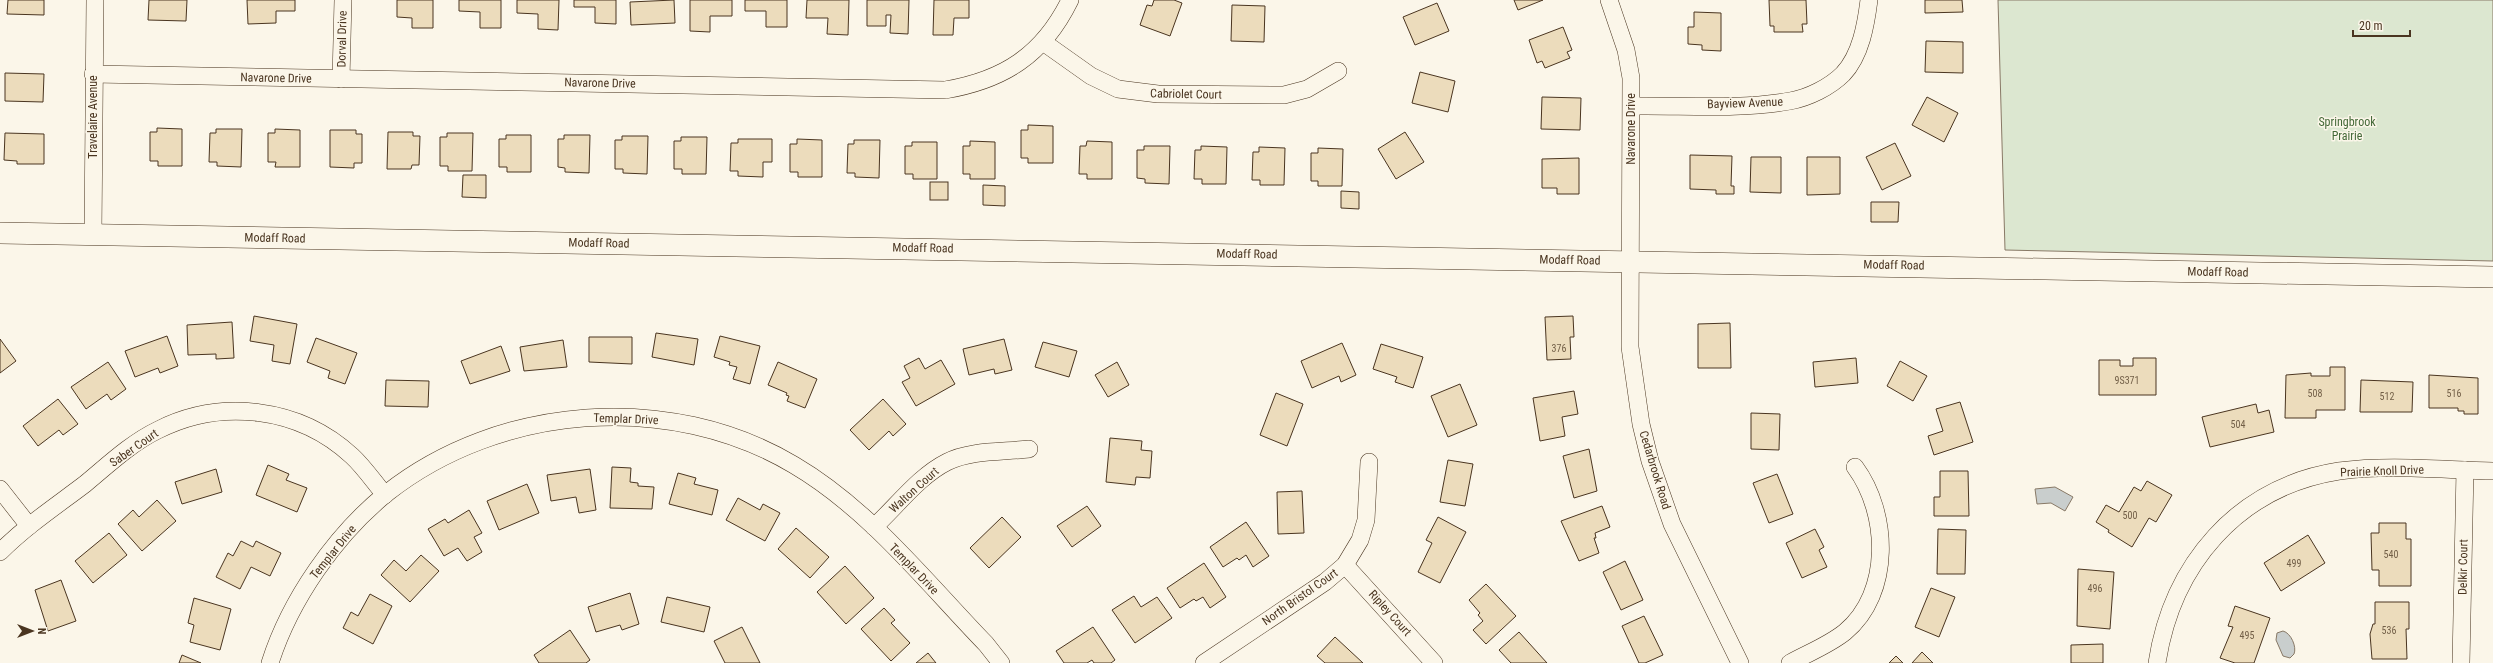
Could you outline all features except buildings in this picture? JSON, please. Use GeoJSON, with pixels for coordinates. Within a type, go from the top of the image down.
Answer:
{"type":"FeatureCollection","features":[{"type":"Feature","properties":{"kind":"street","name":"Travelaire Avenue"},"geometry":{"type":"LineString","coordinates":[[93,234],[93,74],[95,0]]}},
{"type":"Feature","properties":{"kind":"street","name":"Dorval Drive"},"geometry":{"type":"LineString","coordinates":[[341,79],[343,0]]}},
{"type":"Feature","properties":{"kind":"street","name":"Navarone Drive"},"geometry":{"type":"LineString","coordinates":[[93,74],[945,90],[970,86],[991,78],[1026,58],[1043,42],[1070,0]]}},
{"type":"Feature","properties":{"kind":"street","name":"Navarone Drive"},"geometry":{"type":"LineString","coordinates":[[1609,0],[1626,50],[1631,78],[1630,261]]}},
{"type":"Feature","properties":{"kind":"street","name":"Bayview Avenue"},"geometry":{"type":"LineString","coordinates":[[1632,106],[1752,105],[1791,101],[1812,94],[1844,73],[1853,59],[1863,33],[1869,0]]}},
{"type":"Feature","properties":{"kind":"street","name":"Cabriolet Court"},"geometry":{"type":"LineString","coordinates":[[1043,42],[1102,83],[1136,93],[1284,95],[1307,89],[1338,71]]}},
{"type":"Feature","properties":{"kind":"street","name":"Modaff Road"},"geometry":{"type":"LineString","coordinates":[[0,233],[2493,277]]}},
{"type":"Feature","properties":{"kind":"street","name":"Cedarbrook Road"},"geometry":{"type":"LineString","coordinates":[[1630,261],[1630,347],[1638,404],[1650,461],[1672,524],[1740,663]]}},
{"type":"Feature","properties":{"kind":"street","name":"Saber Court"},"geometry":{"type":"LineString","coordinates":[[0,552],[29,526],[142,439],[178,421],[212,412],[256,412],[300,423],[328,437],[352,455],[385,495]]}},
{"type":"Feature","properties":{"kind":"street","name":"Templar Drive"},"geometry":{"type":"LineString","coordinates":[[270,663],[286,623],[308,582],[332,549],[385,495],[430,466],[497,435],[536,425],[578,418],[644,418],[687,424],[724,434],[762,448],[822,482],[874,527],[986,644],[1001,663]]}},
{"type":"Feature","properties":{"kind":"street","name":"Walton Court"},"geometry":{"type":"LineString","coordinates":[[874,527],[932,471],[948,461],[971,455],[1029,449]]}},
{"type":"Feature","properties":{"kind":"street","name":"North Bristol Court"},"geometry":{"type":"LineString","coordinates":[[1204,663],[1325,582],[1345,565],[1360,540],[1366,520],[1369,494],[1369,462]]}},
{"type":"Feature","properties":{"kind":"street"},"geometry":{"type":"LineString","coordinates":[[1790,663],[1846,631],[1868,603],[1875,588],[1880,559],[1877,515],[1871,494],[1855,468]]}},
{"type":"Feature","properties":{"kind":"street","name":"Prairie Knoll Drive"},"geometry":{"type":"LineString","coordinates":[[2157,663],[2162,634],[2170,606],[2193,563],[2219,532],[2237,516],[2265,497],[2303,480],[2338,472],[2379,469],[2493,471]]}},
{"type":"Feature","properties":{"kind":"street","name":"Delkir Court"},"geometry":{"type":"LineString","coordinates":[[2461,663],[2464,470]]}},
{"type":"Feature","properties":{"kind":"street"},"geometry":{"type":"LineString","coordinates":[[0,489],[29,526]]}},
{"type":"Feature","properties":{"kind":"street","name":"Ripley Court"},"geometry":{"type":"LineString","coordinates":[[1345,565],[1434,663]]}},
{"type":"Feature","properties":{"kind":"green space","name":"Springbrook Prairie"},"geometry":{"type":"Polygon","coordinates":[[[1998,0],[2493,0],[2493,261],[2005,250],[1998,0]]]}},
{"type":"Feature","properties":{"kind":"shaded area"},"geometry":{"type":"Polygon","coordinates":[[[2055,487],[2073,497],[2065,511],[2051,503],[2037,504],[2035,489],[2055,487]]]}},
{"type":"Feature","properties":{"kind":"shaded area"},"geometry":{"type":"Polygon","coordinates":[[[2283,631],[2289,634],[2294,644],[2295,651],[2290,658],[2283,656],[2276,640],[2277,633],[2283,631]]]}}]}
